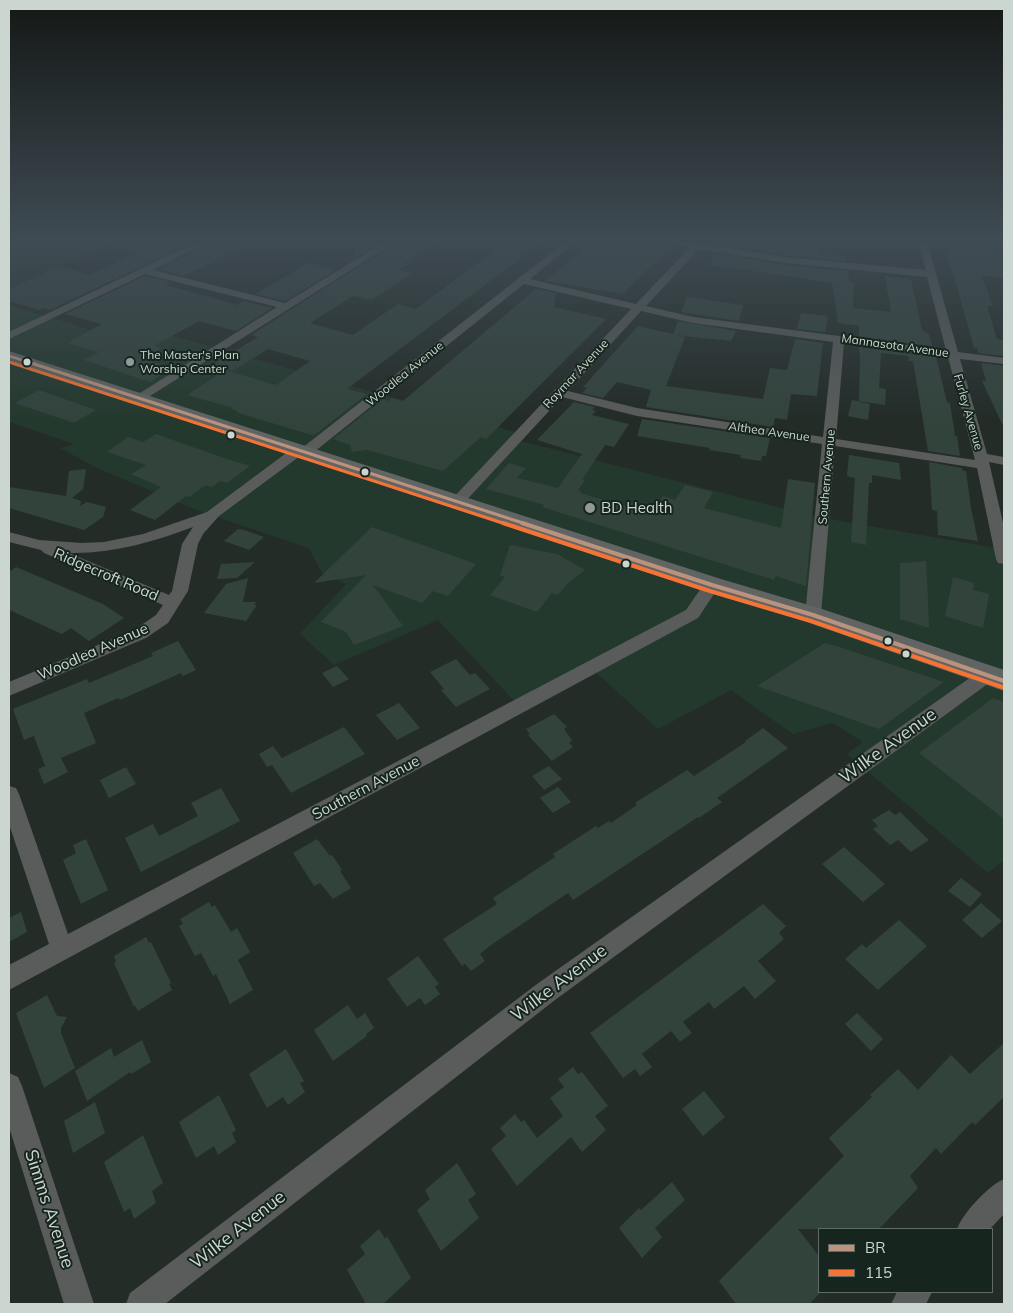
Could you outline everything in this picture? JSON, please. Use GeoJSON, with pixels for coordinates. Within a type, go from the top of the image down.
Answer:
{"type":"FeatureCollection","features":[{"type":"Feature","properties":{"kind":"main road"},"geometry":{"type":"LineString","coordinates":[[9,356],[301,452],[581,540],[712,585],[812,615],[996,678]]}},
{"type":"Feature","properties":{"kind":"street"},"geometry":{"type":"LineString","coordinates":[[9,336],[85,299]]}},
{"type":"Feature","properties":{"kind":"street"},"geometry":{"type":"LineString","coordinates":[[258,299],[285,306]]}},
{"type":"Feature","properties":{"kind":"street"},"geometry":{"type":"LineString","coordinates":[[138,398],[296,299]]}},
{"type":"Feature","properties":{"kind":"street","name":"Woodlea Avenue"},"geometry":{"type":"LineString","coordinates":[[9,689],[140,634],[162,619],[180,591],[190,544],[211,515],[301,452],[496,299]]}},
{"type":"Feature","properties":{"kind":"street","name":"Mannasota Avenue"},"geometry":{"type":"LineString","coordinates":[[605,299],[693,320],[1004,361]]}},
{"type":"Feature","properties":{"kind":"street","name":"Raymar Avenue"},"geometry":{"type":"LineString","coordinates":[[457,502],[645,299]]}},
{"type":"Feature","properties":{"kind":"street","name":"Furley Avenue"},"geometry":{"type":"LineString","coordinates":[[938,299],[982,461],[1004,559]]}},
{"type":"Feature","properties":{"kind":"street","name":"Southern Avenue"},"geometry":{"type":"LineString","coordinates":[[812,615],[839,338]]}},
{"type":"Feature","properties":{"kind":"street","name":"Althea Avenue"},"geometry":{"type":"LineString","coordinates":[[558,392],[636,412],[830,441],[982,461],[1004,461]]}},
{"type":"Feature","properties":{"kind":"street","name":"Ridgecroft Road"},"geometry":{"type":"LineString","coordinates":[[40,546],[93,547],[128,543],[179,529],[211,515]]}},
{"type":"Feature","properties":{"kind":"street","name":"Ridgecroft Road"},"geometry":{"type":"LineString","coordinates":[[9,537],[40,546],[173,603]]}},
{"type":"Feature","properties":{"kind":"street","name":"Southern Avenue"},"geometry":{"type":"LineString","coordinates":[[9,978],[686,618],[692,614],[712,585]]}},
{"type":"Feature","properties":{"kind":"street","name":"Wilke Avenue"},"geometry":{"type":"LineString","coordinates":[[141,1304],[546,992],[996,678]]}},
{"type":"Feature","properties":{"kind":"street"},"geometry":{"type":"LineString","coordinates":[[9,794],[62,949]]}},
{"type":"Feature","properties":{"kind":"street","name":"Simms Avenue"},"geometry":{"type":"LineString","coordinates":[[9,1086],[79,1304]]}},
{"type":"Feature","properties":{"kind":"street"},"geometry":{"type":"LineString","coordinates":[[972,1228],[1004,1193]]}},
{"type":"Feature","properties":{"kind":"street"},"geometry":{"type":"LineString","coordinates":[[906,1304],[916,1293]]}},
{"type":"Feature","properties":{"kind":"shaded area"},"geometry":{"type":"Polygon","coordinates":[[[9,305],[120,339],[141,327],[519,433],[513,439],[812,516],[1001,549],[1004,559],[1004,860],[988,873],[847,754],[863,742],[833,723],[793,734],[731,690],[658,729],[590,667],[517,704],[438,620],[334,665],[300,634],[346,584],[322,573],[309,548],[199,511],[97,468],[60,448],[74,444],[9,422],[9,305]]]}},
{"type":"Feature","properties":{"kind":"building"},"geometry":{"type":"Polygon","coordinates":[[[9,299],[73,299],[50,310],[43,308],[39,310],[9,301],[9,299]]]}},
{"type":"Feature","properties":{"kind":"building"},"geometry":{"type":"Polygon","coordinates":[[[96,299],[217,299],[237,305],[244,301],[272,308],[236,331],[199,321],[154,346],[162,348],[143,359],[172,368],[150,382],[84,360],[99,352],[67,343],[102,324],[65,314],[96,299]]]}},
{"type":"Feature","properties":{"kind":"building"},"geometry":{"type":"Polygon","coordinates":[[[307,299],[348,299],[310,323],[353,335],[398,304],[416,309],[429,299],[466,299],[347,389],[367,394],[316,434],[312,435],[236,412],[238,411],[231,409],[233,408],[187,395],[225,370],[276,385],[310,361],[268,349],[233,371],[212,365],[258,337],[251,335],[307,299]]]}},
{"type":"Feature","properties":{"kind":"building"},"geometry":{"type":"Polygon","coordinates":[[[524,299],[555,299],[554,307],[606,319],[486,439],[481,437],[443,471],[367,450],[352,452],[350,445],[333,439],[383,399],[388,401],[392,398],[403,401],[524,299]]]}},
{"type":"Feature","properties":{"kind":"building"},"geometry":{"type":"Polygon","coordinates":[[[686,299],[703,299],[743,305],[739,321],[681,312],[686,299]]]}},
{"type":"Feature","properties":{"kind":"building"},"geometry":{"type":"Polygon","coordinates":[[[834,299],[853,299],[853,308],[891,312],[889,299],[915,299],[922,330],[929,334],[932,346],[859,337],[859,326],[838,323],[834,299]]]}},
{"type":"Feature","properties":{"kind":"building"},"geometry":{"type":"Polygon","coordinates":[[[961,299],[991,299],[993,306],[987,306],[997,339],[1004,340],[1004,356],[978,353],[977,348],[974,348],[961,299]]]}},
{"type":"Feature","properties":{"kind":"building"},"geometry":{"type":"Polygon","coordinates":[[[801,313],[828,316],[825,332],[797,329],[801,313]]]}},
{"type":"Feature","properties":{"kind":"building"},"geometry":{"type":"Polygon","coordinates":[[[678,321],[736,331],[731,341],[675,335],[685,337],[666,386],[763,399],[770,368],[787,370],[795,339],[823,343],[817,396],[791,394],[787,420],[775,418],[773,427],[646,407],[651,390],[617,382],[603,398],[582,393],[587,388],[583,387],[638,326],[673,334],[678,321]]]}},
{"type":"Feature","properties":{"kind":"building"},"geometry":{"type":"Polygon","coordinates":[[[859,347],[936,357],[947,402],[950,403],[960,456],[928,451],[913,361],[909,361],[908,356],[881,353],[879,388],[886,389],[885,405],[859,401],[859,347]]]}},
{"type":"Feature","properties":{"kind":"building"},"geometry":{"type":"Polygon","coordinates":[[[981,363],[1004,366],[1004,428],[982,381],[986,381],[981,363]]]}},
{"type":"Feature","properties":{"kind":"building"},"geometry":{"type":"Polygon","coordinates":[[[39,390],[96,410],[74,423],[15,403],[39,390]]]}},
{"type":"Feature","properties":{"kind":"building"},"geometry":{"type":"Polygon","coordinates":[[[852,400],[870,404],[868,420],[848,416],[852,400]]]}},
{"type":"Feature","properties":{"kind":"building"},"geometry":{"type":"Polygon","coordinates":[[[574,402],[595,407],[592,410],[596,411],[592,415],[629,424],[614,447],[605,445],[582,480],[585,480],[578,490],[581,491],[580,493],[624,506],[629,506],[631,502],[655,509],[663,496],[675,500],[685,485],[713,492],[704,508],[781,528],[788,479],[815,483],[806,586],[776,576],[774,580],[542,507],[544,505],[486,489],[509,463],[526,468],[517,478],[558,488],[582,454],[537,440],[574,402]]]}},
{"type":"Feature","properties":{"kind":"building"},"geometry":{"type":"Polygon","coordinates":[[[642,419],[770,438],[766,456],[762,456],[761,461],[740,458],[741,455],[709,450],[710,448],[637,436],[642,419]]]}},
{"type":"Feature","properties":{"kind":"building"},"geometry":{"type":"Polygon","coordinates":[[[156,434],[250,466],[227,483],[220,481],[212,487],[206,485],[189,497],[186,496],[155,520],[130,510],[161,487],[131,474],[146,465],[107,452],[128,437],[143,442],[156,434]]]}},
{"type":"Feature","properties":{"kind":"building"},"geometry":{"type":"Polygon","coordinates":[[[849,455],[899,463],[901,480],[872,475],[872,483],[869,483],[866,545],[851,542],[855,478],[847,475],[849,455]]]}},
{"type":"Feature","properties":{"kind":"building"},"geometry":{"type":"Polygon","coordinates":[[[929,462],[962,468],[963,471],[966,471],[978,541],[938,535],[937,511],[932,510],[929,462]]]}},
{"type":"Feature","properties":{"kind":"building"},"geometry":{"type":"Polygon","coordinates":[[[86,469],[83,489],[72,498],[81,501],[80,506],[87,502],[106,507],[103,517],[84,530],[9,508],[9,487],[66,496],[69,471],[86,469]]]}},
{"type":"Feature","properties":{"kind":"building"},"geometry":{"type":"Polygon","coordinates":[[[372,527],[476,564],[448,596],[433,591],[422,603],[373,585],[403,626],[354,645],[346,632],[321,622],[366,575],[314,583],[372,527]]]}},
{"type":"Feature","properties":{"kind":"building"},"geometry":{"type":"Polygon","coordinates":[[[238,529],[264,537],[249,550],[224,541],[238,529]]]}},
{"type":"Feature","properties":{"kind":"building"},"geometry":{"type":"Polygon","coordinates":[[[510,545],[557,554],[585,570],[566,585],[558,595],[552,593],[537,612],[490,595],[505,577],[500,575],[510,545]]]}},
{"type":"Feature","properties":{"kind":"building"},"geometry":{"type":"Polygon","coordinates":[[[926,561],[929,628],[900,619],[900,563],[926,561]]]}},
{"type":"Feature","properties":{"kind":"building"},"geometry":{"type":"Polygon","coordinates":[[[255,562],[237,578],[217,579],[221,564],[255,562]]]}},
{"type":"Feature","properties":{"kind":"building"},"geometry":{"type":"Polygon","coordinates":[[[16,567],[103,604],[124,618],[89,641],[71,628],[62,634],[9,610],[9,572],[16,567]]]}},
{"type":"Feature","properties":{"kind":"building"},"geometry":{"type":"Polygon","coordinates":[[[953,577],[974,583],[973,590],[989,594],[983,628],[945,616],[953,577]]]}},
{"type":"Feature","properties":{"kind":"building"},"geometry":{"type":"Polygon","coordinates":[[[248,578],[243,602],[256,602],[254,605],[257,605],[246,621],[204,613],[226,584],[248,578]]]}},
{"type":"Feature","properties":{"kind":"building"},"geometry":{"type":"Polygon","coordinates":[[[178,641],[196,670],[183,676],[181,673],[120,700],[118,698],[84,713],[96,743],[61,758],[68,772],[44,784],[38,769],[45,766],[34,736],[24,740],[13,709],[87,679],[89,683],[153,656],[151,653],[178,641]]]}},
{"type":"Feature","properties":{"kind":"building"},"geometry":{"type":"Polygon","coordinates":[[[825,643],[944,682],[879,729],[757,686],[825,643]]]}},
{"type":"Feature","properties":{"kind":"building"},"geometry":{"type":"Polygon","coordinates":[[[456,659],[470,675],[475,673],[490,689],[456,707],[441,690],[444,689],[430,672],[456,659]]]}},
{"type":"Feature","properties":{"kind":"building"},"geometry":{"type":"Polygon","coordinates":[[[337,666],[349,679],[333,687],[322,673],[337,666]]]}},
{"type":"Feature","properties":{"kind":"building"},"geometry":{"type":"Polygon","coordinates":[[[993,698],[1004,702],[1004,819],[919,753],[993,698]]]}},
{"type":"Feature","properties":{"kind":"building"},"geometry":{"type":"Polygon","coordinates":[[[399,703],[420,728],[397,740],[376,715],[399,703]]]}},
{"type":"Feature","properties":{"kind":"building"},"geometry":{"type":"Polygon","coordinates":[[[554,714],[567,727],[564,729],[572,740],[569,743],[573,747],[552,761],[528,735],[530,734],[526,729],[554,714]]]}},
{"type":"Feature","properties":{"kind":"building"},"geometry":{"type":"Polygon","coordinates":[[[344,727],[365,754],[291,793],[272,765],[267,767],[259,754],[273,746],[282,758],[344,727]]]}},
{"type":"Feature","properties":{"kind":"building"},"geometry":{"type":"Polygon","coordinates":[[[763,728],[788,748],[717,798],[722,802],[573,900],[568,893],[491,945],[480,954],[485,961],[471,971],[465,964],[462,966],[443,939],[497,904],[493,898],[555,857],[553,854],[596,826],[598,828],[609,821],[611,823],[637,805],[635,803],[687,770],[694,776],[746,742],[763,728]]]}},
{"type":"Feature","properties":{"kind":"building"},"geometry":{"type":"Polygon","coordinates":[[[549,766],[562,779],[544,790],[532,776],[549,766]]]}},
{"type":"Feature","properties":{"kind":"building"},"geometry":{"type":"Polygon","coordinates":[[[126,767],[136,784],[109,798],[100,780],[126,767]]]}},
{"type":"Feature","properties":{"kind":"building"},"geometry":{"type":"Polygon","coordinates":[[[558,787],[571,802],[553,813],[540,798],[558,787]]]}},
{"type":"Feature","properties":{"kind":"building"},"geometry":{"type":"Polygon","coordinates":[[[221,788],[240,821],[141,872],[125,838],[153,824],[159,836],[198,816],[191,803],[221,788]]]}},
{"type":"Feature","properties":{"kind":"building"},"geometry":{"type":"Polygon","coordinates":[[[889,810],[895,815],[900,812],[929,840],[911,852],[898,840],[890,845],[873,829],[878,826],[872,820],[889,810]]]}},
{"type":"Feature","properties":{"kind":"building"},"geometry":{"type":"Polygon","coordinates":[[[86,839],[108,890],[81,904],[63,860],[76,853],[73,845],[86,839]]]}},
{"type":"Feature","properties":{"kind":"building"},"geometry":{"type":"Polygon","coordinates":[[[317,839],[330,856],[332,855],[351,888],[333,899],[320,883],[314,886],[293,853],[317,839]]]}},
{"type":"Feature","properties":{"kind":"building"},"geometry":{"type":"Polygon","coordinates":[[[844,847],[885,884],[863,902],[822,864],[844,847]]]}},
{"type":"Feature","properties":{"kind":"building"},"geometry":{"type":"Polygon","coordinates":[[[961,878],[982,894],[970,907],[948,891],[961,878]]]}},
{"type":"Feature","properties":{"kind":"building"},"geometry":{"type":"Polygon","coordinates":[[[209,902],[212,907],[215,905],[231,932],[237,928],[250,952],[238,960],[253,990],[230,1004],[216,974],[213,976],[201,953],[195,956],[179,926],[183,924],[180,919],[209,902]]]}},
{"type":"Feature","properties":{"kind":"building"},"geometry":{"type":"Polygon","coordinates":[[[981,903],[1002,921],[982,938],[962,920],[981,903]]]}},
{"type":"Feature","properties":{"kind":"building"},"geometry":{"type":"Polygon","coordinates":[[[763,904],[786,926],[779,933],[784,939],[758,961],[776,981],[755,999],[744,986],[714,1009],[709,1002],[683,1022],[692,1033],[680,1042],[671,1031],[642,1054],[652,1067],[640,1076],[635,1069],[623,1078],[590,1033],[763,904]]]}},
{"type":"Feature","properties":{"kind":"building"},"geometry":{"type":"Polygon","coordinates":[[[21,912],[27,932],[9,942],[9,918],[21,912]]]}},
{"type":"Feature","properties":{"kind":"building"},"geometry":{"type":"Polygon","coordinates":[[[899,920],[927,946],[878,990],[845,959],[862,944],[866,948],[899,920]]]}},
{"type":"Feature","properties":{"kind":"building"},"geometry":{"type":"Polygon","coordinates":[[[146,937],[149,943],[151,942],[171,983],[169,984],[172,990],[138,1011],[135,1005],[134,1007],[114,963],[116,962],[114,956],[146,937]]]}},
{"type":"Feature","properties":{"kind":"building"},"geometry":{"type":"Polygon","coordinates":[[[418,956],[439,984],[435,987],[440,994],[425,1005],[420,998],[407,1007],[387,979],[418,956]]]}},
{"type":"Feature","properties":{"kind":"building"},"geometry":{"type":"Polygon","coordinates":[[[47,995],[57,1016],[67,1017],[61,1028],[61,1033],[75,1068],[44,1088],[16,1013],[47,995]]]}},
{"type":"Feature","properties":{"kind":"building"},"geometry":{"type":"Polygon","coordinates":[[[348,1005],[357,1019],[365,1013],[374,1028],[366,1034],[367,1036],[333,1061],[314,1030],[348,1005]]]}},
{"type":"Feature","properties":{"kind":"building"},"geometry":{"type":"Polygon","coordinates":[[[857,1013],[883,1039],[871,1051],[845,1024],[857,1013]]]}},
{"type":"Feature","properties":{"kind":"building"},"geometry":{"type":"Polygon","coordinates":[[[142,1040],[151,1062],[131,1074],[130,1072],[87,1101],[75,1071],[111,1048],[114,1057],[142,1040]]]}},
{"type":"Feature","properties":{"kind":"building"},"geometry":{"type":"Polygon","coordinates":[[[1004,1043],[1004,1097],[975,1125],[972,1122],[941,1154],[936,1148],[910,1176],[918,1188],[880,1228],[798,1229],[818,1255],[819,1294],[809,1304],[736,1304],[719,1281],[844,1156],[829,1138],[872,1097],[870,1095],[898,1069],[918,1090],[951,1055],[970,1074],[1004,1043]]]}},
{"type":"Feature","properties":{"kind":"building"},"geometry":{"type":"Polygon","coordinates":[[[286,1049],[304,1081],[300,1083],[305,1092],[288,1105],[283,1097],[267,1108],[249,1074],[286,1049]]]}},
{"type":"Feature","properties":{"kind":"building"},"geometry":{"type":"Polygon","coordinates":[[[573,1067],[578,1074],[582,1072],[608,1106],[595,1116],[606,1130],[582,1152],[571,1137],[517,1186],[491,1149],[506,1136],[500,1128],[515,1114],[521,1122],[524,1120],[537,1138],[563,1116],[550,1098],[564,1087],[558,1079],[573,1067]]]}},
{"type":"Feature","properties":{"kind":"building"},"geometry":{"type":"Polygon","coordinates":[[[704,1091],[725,1117],[703,1136],[682,1109],[704,1091]]]}},
{"type":"Feature","properties":{"kind":"building"},"geometry":{"type":"Polygon","coordinates":[[[219,1095],[236,1130],[232,1133],[236,1142],[218,1155],[214,1146],[196,1158],[179,1122],[219,1095]]]}},
{"type":"Feature","properties":{"kind":"building"},"geometry":{"type":"Polygon","coordinates":[[[95,1102],[105,1133],[73,1153],[64,1121],[95,1102]]]}},
{"type":"Feature","properties":{"kind":"building"},"geometry":{"type":"Polygon","coordinates":[[[143,1135],[163,1183],[152,1191],[156,1203],[134,1219],[130,1208],[124,1212],[104,1162],[143,1135]]]}},
{"type":"Feature","properties":{"kind":"building"},"geometry":{"type":"Polygon","coordinates":[[[457,1163],[476,1194],[468,1200],[479,1218],[441,1251],[417,1210],[430,1199],[425,1190],[457,1163]]]}},
{"type":"Feature","properties":{"kind":"building"},"geometry":{"type":"Polygon","coordinates":[[[672,1182],[685,1200],[655,1228],[662,1237],[642,1258],[619,1228],[639,1208],[641,1210],[672,1182]]]}},
{"type":"Feature","properties":{"kind":"building"},"geometry":{"type":"Polygon","coordinates":[[[379,1229],[385,1239],[387,1236],[411,1278],[383,1304],[366,1304],[347,1270],[365,1254],[360,1246],[379,1229]]]}},
{"type":"Feature","properties":{"kind":"transit line","name":"BR"},"geometry":{"type":"LineString","coordinates":[[9,356],[712,585],[813,615],[1004,681]]}},
{"type":"Feature","properties":{"kind":"transit line","name":"115"},"geometry":{"type":"LineString","coordinates":[[9,362],[710,591],[811,621],[1002,687]]}},
{"type":"Feature","properties":{"kind":"place","name":"The Master's Plan Worship Center"},"geometry":{"type":"Point","coordinates":[130,362]}},
{"type":"Feature","properties":{"kind":"place","name":"BD Health"},"geometry":{"type":"Point","coordinates":[590,508]}}]}
